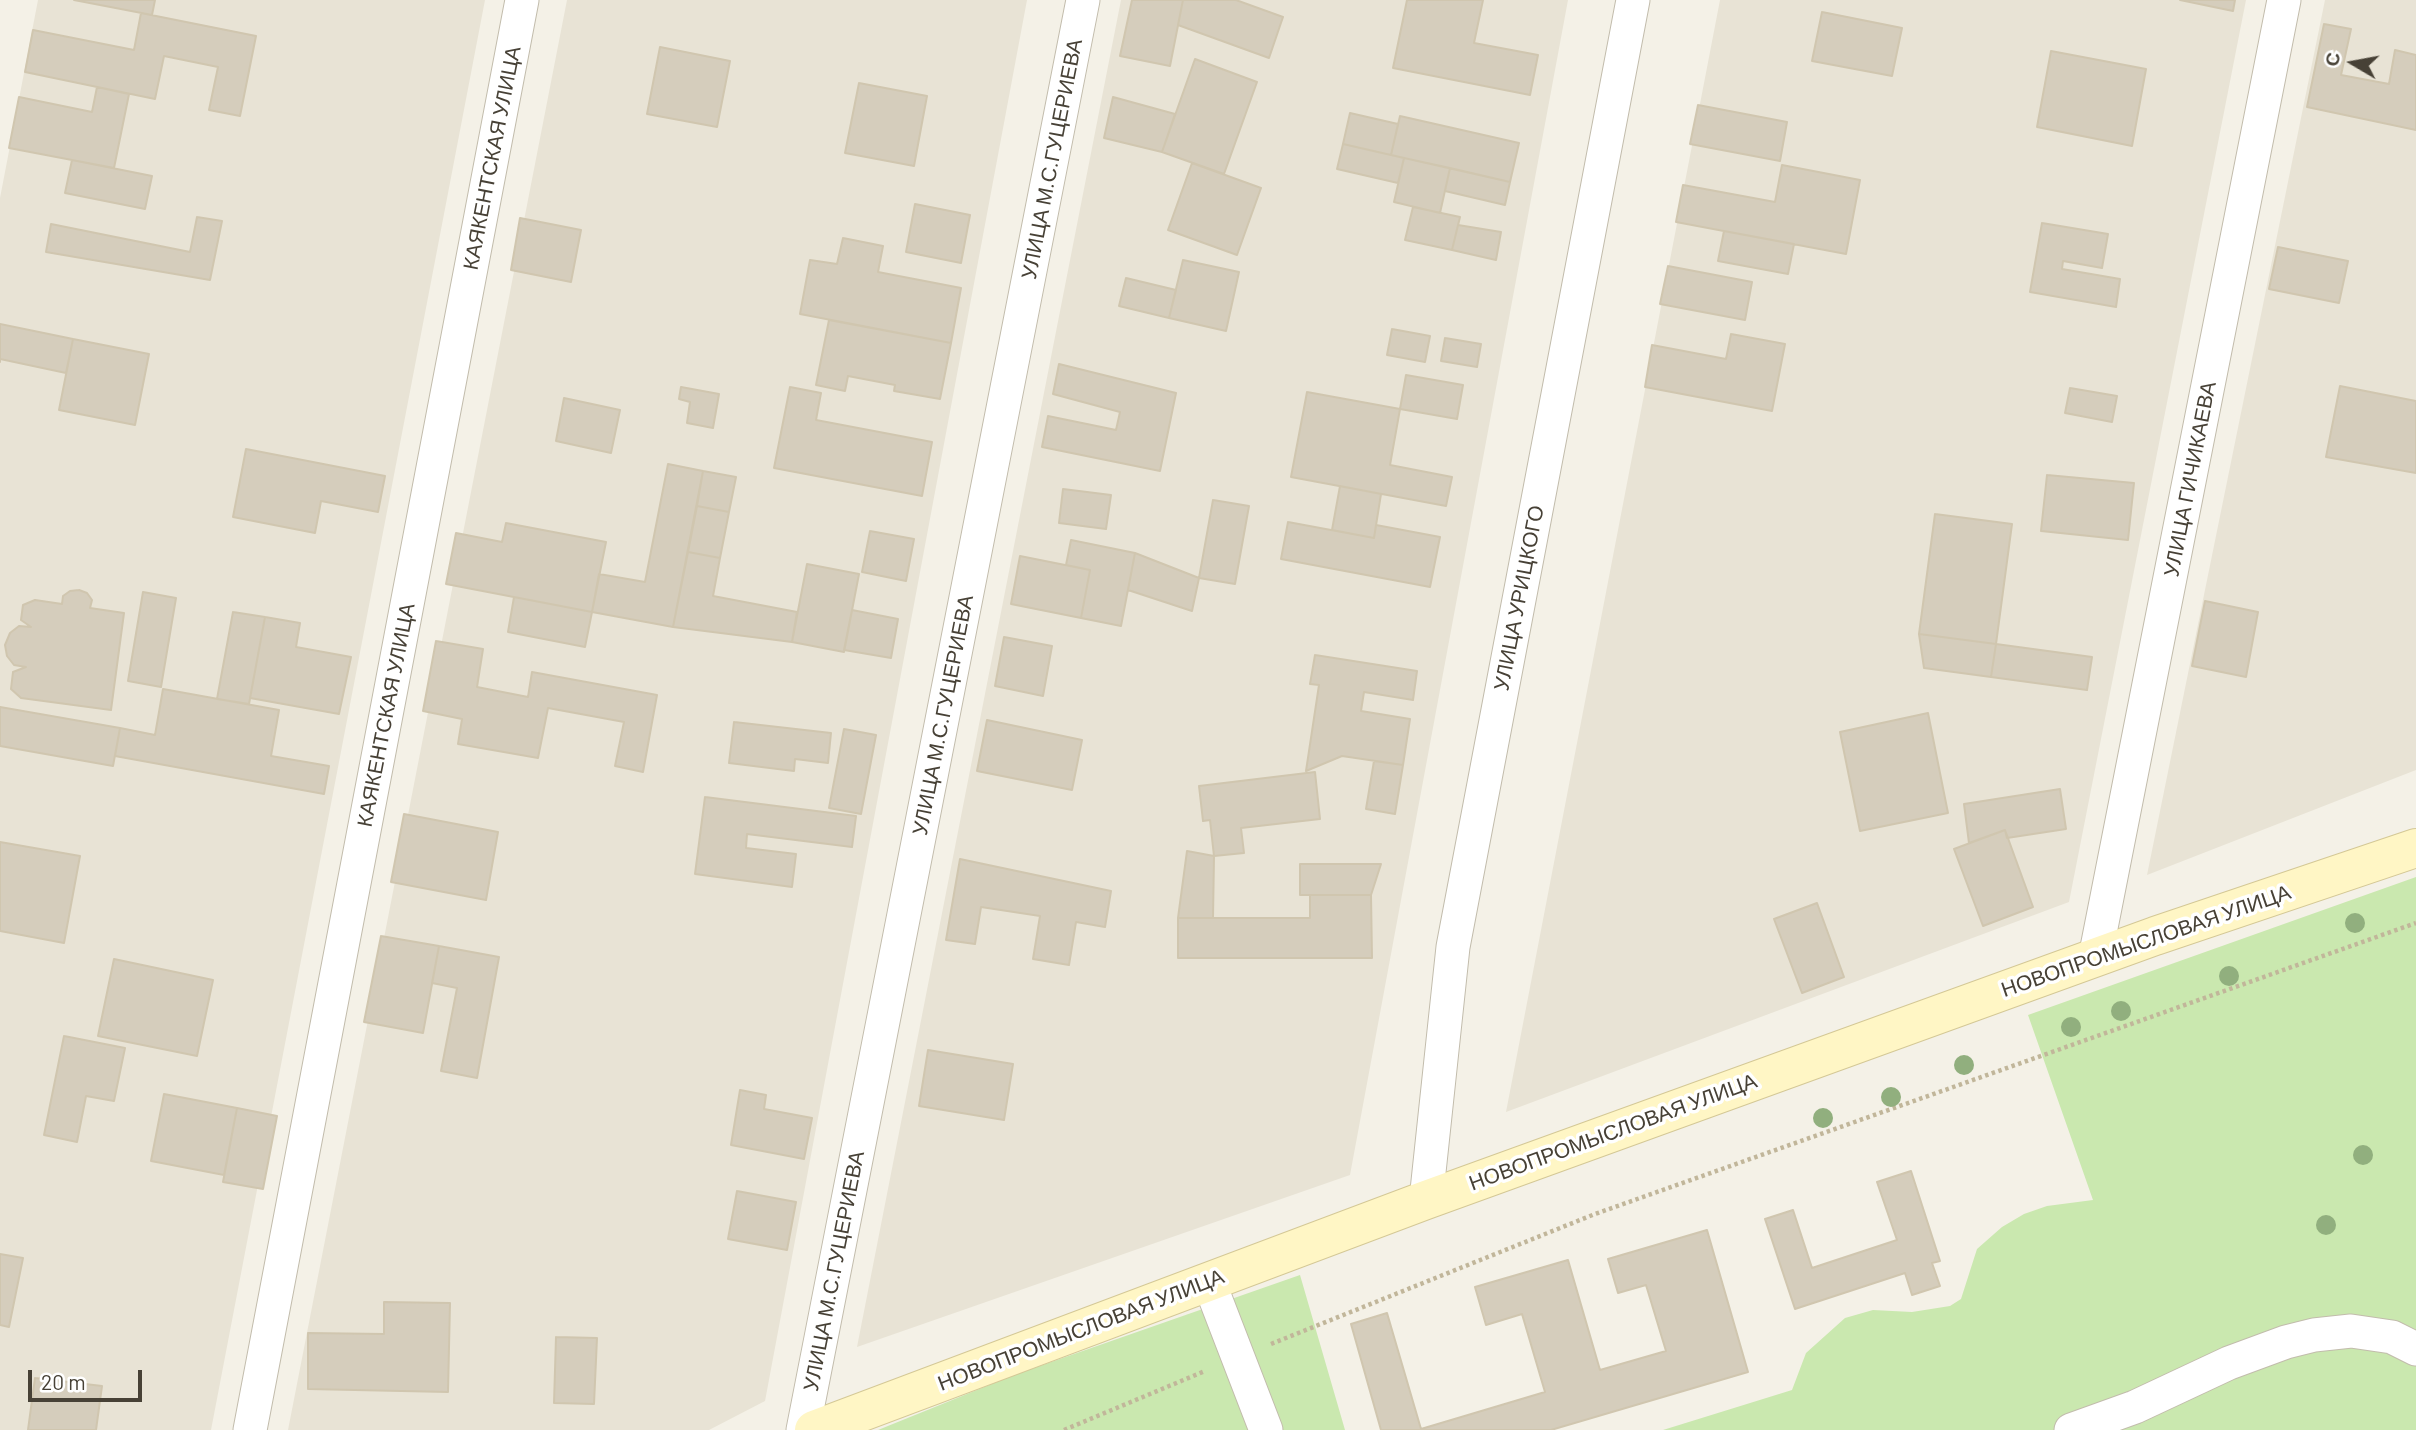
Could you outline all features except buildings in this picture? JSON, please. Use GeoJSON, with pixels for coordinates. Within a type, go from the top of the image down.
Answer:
{"type":"FeatureCollection","features":[{"type":"Feature","properties":{"kind":"main road","name":"НОВОПРОМЫСЛОВАЯ УЛИЦА"},"geometry":{"type":"LineString","coordinates":[[814,1430],[1426,1200],[2095,958],[2416,848]]}},
{"type":"Feature","properties":{"kind":"street","name":"КАЯКЕНТСКАЯ УЛИЦА"},"geometry":{"type":"LineString","coordinates":[[250,1430],[522,0]]}},
{"type":"Feature","properties":{"kind":"street","name":"УЛИЦА М.С.ГУЦЕРИЕВА"},"geometry":{"type":"LineString","coordinates":[[803,1430],[1083,0]]}},
{"type":"Feature","properties":{"kind":"street","name":"УЛИЦА УРИЦКОГО"},"geometry":{"type":"LineString","coordinates":[[1426,1200],[1453,947],[1633,0]]}},
{"type":"Feature","properties":{"kind":"street","name":"УЛИЦА ГИЧИКАЕВА"},"geometry":{"type":"LineString","coordinates":[[2095,958],[2284,0]]}},
{"type":"Feature","properties":{"kind":"street"},"geometry":{"type":"LineString","coordinates":[[1209,1282],[1266,1430]]}},
{"type":"Feature","properties":{"kind":"street"},"geometry":{"type":"LineString","coordinates":[[2071,1430],[2136,1407],[2229,1363],[2295,1340],[2351,1331],[2392,1336],[2416,1349]]}},
{"type":"Feature","properties":{"kind":"path"},"geometry":{"type":"LineString","coordinates":[[1064,1430],[1378,1299],[1595,1214],[2416,923]]}},
{"type":"Feature","properties":{"kind":"shaded area"},"geometry":{"type":"Polygon","coordinates":[[[38,0],[485,0],[211,1430],[0,1430],[0,198],[38,0]]]}},
{"type":"Feature","properties":{"kind":"shaded area"},"geometry":{"type":"Polygon","coordinates":[[[567,0],[1027,0],[765,1401],[709,1430],[288,1430],[567,0]]]}},
{"type":"Feature","properties":{"kind":"shaded area"},"geometry":{"type":"Polygon","coordinates":[[[1121,0],[1568,0],[1350,1175],[857,1347],[1121,0]]]}},
{"type":"Feature","properties":{"kind":"shaded area"},"geometry":{"type":"Polygon","coordinates":[[[1720,0],[2246,0],[2069,902],[1506,1112],[1720,0]]]}},
{"type":"Feature","properties":{"kind":"shaded area"},"geometry":{"type":"Polygon","coordinates":[[[2325,0],[2416,0],[2416,770],[2147,875],[2325,0]]]}},
{"type":"Feature","properties":{"kind":"green space"},"geometry":{"type":"Polygon","coordinates":[[[2416,877],[2416,1430],[1663,1430],[1792,1390],[1806,1353],[1845,1318],[1873,1310],[1912,1312],[1950,1306],[1961,1299],[1977,1249],[2002,1227],[2024,1214],[2047,1206],[2093,1200],[2028,1015],[2416,877]]]}},
{"type":"Feature","properties":{"kind":"green space"},"geometry":{"type":"Polygon","coordinates":[[[1300,1275],[1345,1430],[878,1430],[1014,1375],[1300,1275]]]}}]}
